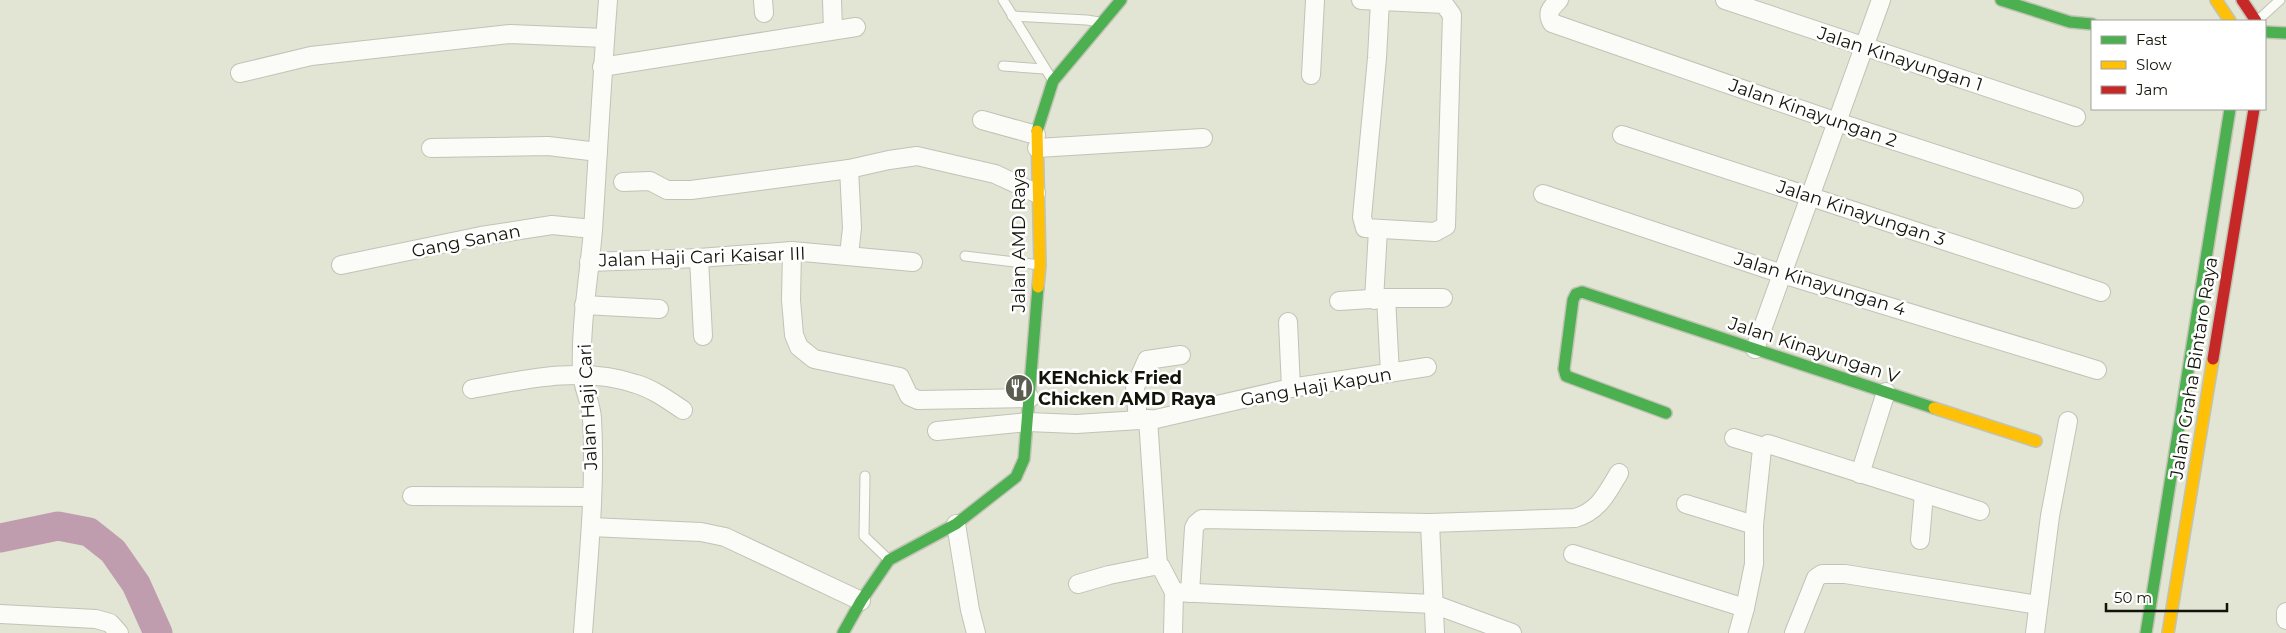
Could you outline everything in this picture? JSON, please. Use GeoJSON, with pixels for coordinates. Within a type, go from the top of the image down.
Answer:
{"type":"FeatureCollection","features":[{"type":"Feature","properties":{"kind":"street","name":"Jalan Haji Cari"},"geometry":{"type":"LineString","coordinates":[[583,633],[591,526],[592,415],[582,375],[584,305],[593,229],[602,67],[608,0]]}},
{"type":"Feature","properties":{"kind":"street"},"geometry":{"type":"LineString","coordinates":[[832,0],[833,30]]}},
{"type":"Feature","properties":{"kind":"street","name":"Jalan AMD Raya"},"geometry":{"type":"LineString","coordinates":[[843,633],[861,601],[889,560],[956,524],[1016,477],[1024,459],[1040,265],[1036,193],[1036,141],[1053,81],[1121,0]]}},
{"type":"Feature","properties":{"kind":"street"},"geometry":{"type":"LineString","coordinates":[[1311,75],[1315,0]]}},
{"type":"Feature","properties":{"kind":"street"},"geometry":{"type":"LineString","coordinates":[[1361,0],[1444,4],[1452,15],[1446,226],[1435,232],[1365,228],[1362,217],[1377,58],[1380,1]]}},
{"type":"Feature","properties":{"kind":"street","name":"Jalan Kinayungan 2"},"geometry":{"type":"LineString","coordinates":[[1559,0],[1550,9],[1549,16],[1552,23],[1837,122],[2074,199]]}},
{"type":"Feature","properties":{"kind":"street","name":"Jalan Kinayungan 1"},"geometry":{"type":"LineString","coordinates":[[1725,0],[2076,117]]}},
{"type":"Feature","properties":{"kind":"street"},"geometry":{"type":"LineString","coordinates":[[1754,349],[1881,0]]}},
{"type":"Feature","properties":{"kind":"street"},"geometry":{"type":"LineString","coordinates":[[2000,0],[2070,22],[2091,24]]}},
{"type":"Feature","properties":{"kind":"street"},"geometry":{"type":"LineString","coordinates":[[2216,0],[2229,20]]}},
{"type":"Feature","properties":{"kind":"street"},"geometry":{"type":"LineString","coordinates":[[2242,0],[2255,20]]}},
{"type":"Feature","properties":{"kind":"street"},"geometry":{"type":"LineString","coordinates":[[602,67],[856,26]]}},
{"type":"Feature","properties":{"kind":"street"},"geometry":{"type":"LineString","coordinates":[[2266,32],[2286,33]]}},
{"type":"Feature","properties":{"kind":"street"},"geometry":{"type":"LineString","coordinates":[[240,73],[311,56],[510,34],[605,38]]}},
{"type":"Feature","properties":{"kind":"street","name":"Jalan Graha Bintaro Raya"},"geometry":{"type":"LineString","coordinates":[[2146,633],[2230,110]]}},
{"type":"Feature","properties":{"kind":"street","name":"Jalan Graha Bintaro Raya"},"geometry":{"type":"LineString","coordinates":[[2168,633],[2254,110]]}},
{"type":"Feature","properties":{"kind":"street"},"geometry":{"type":"LineString","coordinates":[[982,120],[1036,141],[1203,138]]}},
{"type":"Feature","properties":{"kind":"street","name":"Jalan Kinayungan 3"},"geometry":{"type":"LineString","coordinates":[[1622,136],[2101,292]]}},
{"type":"Feature","properties":{"kind":"street"},"geometry":{"type":"LineString","coordinates":[[431,148],[548,146],[598,152]]}},
{"type":"Feature","properties":{"kind":"street"},"geometry":{"type":"LineString","coordinates":[[623,182],[650,181],[667,190],[679,191],[849,169],[917,156],[995,174],[1036,193]]}},
{"type":"Feature","properties":{"kind":"street"},"geometry":{"type":"LineString","coordinates":[[849,169],[852,228],[849,255]]}},
{"type":"Feature","properties":{"kind":"street","name":"Jalan Kinayungan 4"},"geometry":{"type":"LineString","coordinates":[[1544,194],[1782,274],[2097,370]]}},
{"type":"Feature","properties":{"kind":"street","name":"Gang Sanan"},"geometry":{"type":"LineString","coordinates":[[341,265],[481,236],[552,225],[593,229]]}},
{"type":"Feature","properties":{"kind":"street"},"geometry":{"type":"LineString","coordinates":[[1378,230],[1380,299],[1390,373]]}},
{"type":"Feature","properties":{"kind":"street"},"geometry":{"type":"LineString","coordinates":[[792,251],[794,335],[799,347],[814,359],[900,377],[909,396],[918,400],[1030,398]]}},
{"type":"Feature","properties":{"kind":"street","name":"Jalan Haji Cari Kaisar III"},"geometry":{"type":"LineString","coordinates":[[589,262],[699,258],[792,251],[913,262]]}},
{"type":"Feature","properties":{"kind":"street"},"geometry":{"type":"LineString","coordinates":[[699,258],[703,336]]}},
{"type":"Feature","properties":{"kind":"street","name":"Jalan Kinayungan V"},"geometry":{"type":"LineString","coordinates":[[1666,413],[1566,376],[1564,369],[1573,300],[1576,294],[1582,292],[2036,441]]}},
{"type":"Feature","properties":{"kind":"street"},"geometry":{"type":"LineString","coordinates":[[1339,301],[1442,298]]}},
{"type":"Feature","properties":{"kind":"street"},"geometry":{"type":"LineString","coordinates":[[584,305],[659,310]]}},
{"type":"Feature","properties":{"kind":"street"},"geometry":{"type":"LineString","coordinates":[[1288,322],[1291,388]]}},
{"type":"Feature","properties":{"kind":"street"},"geometry":{"type":"LineString","coordinates":[[1158,566],[1143,420],[1135,387],[1146,360],[1181,356]]}},
{"type":"Feature","properties":{"kind":"street","name":"Gang Haji Kapun"},"geometry":{"type":"LineString","coordinates":[[936,431],[1028,422],[1076,424],[1143,420],[1291,388],[1427,367]]}},
{"type":"Feature","properties":{"kind":"street"},"geometry":{"type":"LineString","coordinates":[[472,390],[545,376],[582,375],[623,380],[637,384],[653,390],[683,410]]}},
{"type":"Feature","properties":{"kind":"street"},"geometry":{"type":"LineString","coordinates":[[1860,474],[1886,392]]}},
{"type":"Feature","properties":{"kind":"street"},"geometry":{"type":"LineString","coordinates":[[2035,633],[2050,516],[2068,420]]}},
{"type":"Feature","properties":{"kind":"street"},"geometry":{"type":"LineString","coordinates":[[1734,438],[1764,447]]}},
{"type":"Feature","properties":{"kind":"street"},"geometry":{"type":"LineString","coordinates":[[1738,633],[1746,608],[1754,564],[1754,526],[1762,449],[1768,444],[1980,511]]}},
{"type":"Feature","properties":{"kind":"street"},"geometry":{"type":"LineString","coordinates":[[1173,633],[1194,528],[1202,519],[1430,523],[1575,518],[1586,515],[1602,502],[1619,473]]}},
{"type":"Feature","properties":{"kind":"street"},"geometry":{"type":"LineString","coordinates":[[2170,485],[2192,489]]}},
{"type":"Feature","properties":{"kind":"street"},"geometry":{"type":"LineString","coordinates":[[1920,540],[1924,494]]}},
{"type":"Feature","properties":{"kind":"street"},"geometry":{"type":"LineString","coordinates":[[412,496],[591,497]]}},
{"type":"Feature","properties":{"kind":"street"},"geometry":{"type":"LineString","coordinates":[[1686,504],[1754,526]]}},
{"type":"Feature","properties":{"kind":"street"},"geometry":{"type":"LineString","coordinates":[[1430,523],[1435,633]]}},
{"type":"Feature","properties":{"kind":"street"},"geometry":{"type":"LineString","coordinates":[[956,524],[970,610],[976,633]]}},
{"type":"Feature","properties":{"kind":"street"},"geometry":{"type":"LineString","coordinates":[[591,526],[701,532],[725,537],[861,601]]}},
{"type":"Feature","properties":{"kind":"street"},"geometry":{"type":"LineString","coordinates":[[1573,554],[1746,608]]}},
{"type":"Feature","properties":{"kind":"street"},"geometry":{"type":"LineString","coordinates":[[1078,584],[1109,575],[1158,566],[1163,568],[1182,593]]}},
{"type":"Feature","properties":{"kind":"street"},"geometry":{"type":"LineString","coordinates":[[1794,633],[1816,578],[1822,574],[1845,574],[2038,605]]}},
{"type":"Feature","properties":{"kind":"street"},"geometry":{"type":"LineString","coordinates":[[1182,593],[1433,604],[1485,628],[1512,633]]}},
{"type":"Feature","properties":{"kind":"street"},"geometry":{"type":"LineString","coordinates":[[2286,612],[2286,620]]}},
{"type":"Feature","properties":{"kind":"street"},"geometry":{"type":"LineString","coordinates":[[0,614],[96,619],[110,623],[119,633]]}},
{"type":"Feature","properties":{"kind":"lane"},"geometry":{"type":"LineString","coordinates":[[1003,0],[1053,81]]}},
{"type":"Feature","properties":{"kind":"lane"},"geometry":{"type":"LineString","coordinates":[[2257,20],[2280,0]]}},
{"type":"Feature","properties":{"kind":"lane"},"geometry":{"type":"LineString","coordinates":[[1012,16],[1087,20],[1102,23]]}},
{"type":"Feature","properties":{"kind":"lane"},"geometry":{"type":"LineString","coordinates":[[1003,66],[1044,69]]}},
{"type":"Feature","properties":{"kind":"lane"},"geometry":{"type":"LineString","coordinates":[[965,256],[1040,265]]}},
{"type":"Feature","properties":{"kind":"lane"},"geometry":{"type":"LineString","coordinates":[[865,476],[864,536],[889,560]]}},
{"type":"Feature","properties":{"kind":"waterway"},"geometry":{"type":"LineString","coordinates":[[0,538],[58,526],[89,532],[113,551],[136,584],[158,633]]}},
{"type":"Feature","properties":{"kind":"traffic: fast"},"geometry":{"type":"LineString","coordinates":[[1037,131],[1053,81],[1121,0]]}},
{"type":"Feature","properties":{"kind":"traffic: fast"},"geometry":{"type":"LineString","coordinates":[[2001,0],[2070,22],[2091,24]]}},
{"type":"Feature","properties":{"kind":"traffic: fast"},"geometry":{"type":"LineString","coordinates":[[2266,32],[2286,33]]}},
{"type":"Feature","properties":{"kind":"traffic: fast"},"geometry":{"type":"LineString","coordinates":[[2146,633],[2230,110]]}},
{"type":"Feature","properties":{"kind":"traffic: fast"},"geometry":{"type":"LineString","coordinates":[[843,633],[861,601],[889,560],[956,524],[1016,477],[1024,459],[1038,287]]}},
{"type":"Feature","properties":{"kind":"traffic: fast"},"geometry":{"type":"LineString","coordinates":[[1666,413],[1566,376],[1564,369],[1573,300],[1576,294],[1582,292],[1934,408]]}},
{"type":"Feature","properties":{"kind":"traffic: slow"},"geometry":{"type":"LineString","coordinates":[[2216,0],[2229,20]]}},
{"type":"Feature","properties":{"kind":"traffic: slow"},"geometry":{"type":"LineString","coordinates":[[1037,131],[1040,265],[1038,287]]}},
{"type":"Feature","properties":{"kind":"traffic: slow"},"geometry":{"type":"LineString","coordinates":[[2168,633],[2213,359]]}},
{"type":"Feature","properties":{"kind":"traffic: slow"},"geometry":{"type":"LineString","coordinates":[[1934,408],[2036,441]]}},
{"type":"Feature","properties":{"kind":"traffic: jam"},"geometry":{"type":"LineString","coordinates":[[2242,0],[2255,20]]}},
{"type":"Feature","properties":{"kind":"traffic: jam"},"geometry":{"type":"LineString","coordinates":[[2213,359],[2254,110]]}},
{"type":"Feature","properties":{"kind":"place","name":"KENchick Fried Chicken AMD Raya"},"geometry":{"type":"Point","coordinates":[1019,388]}}]}
